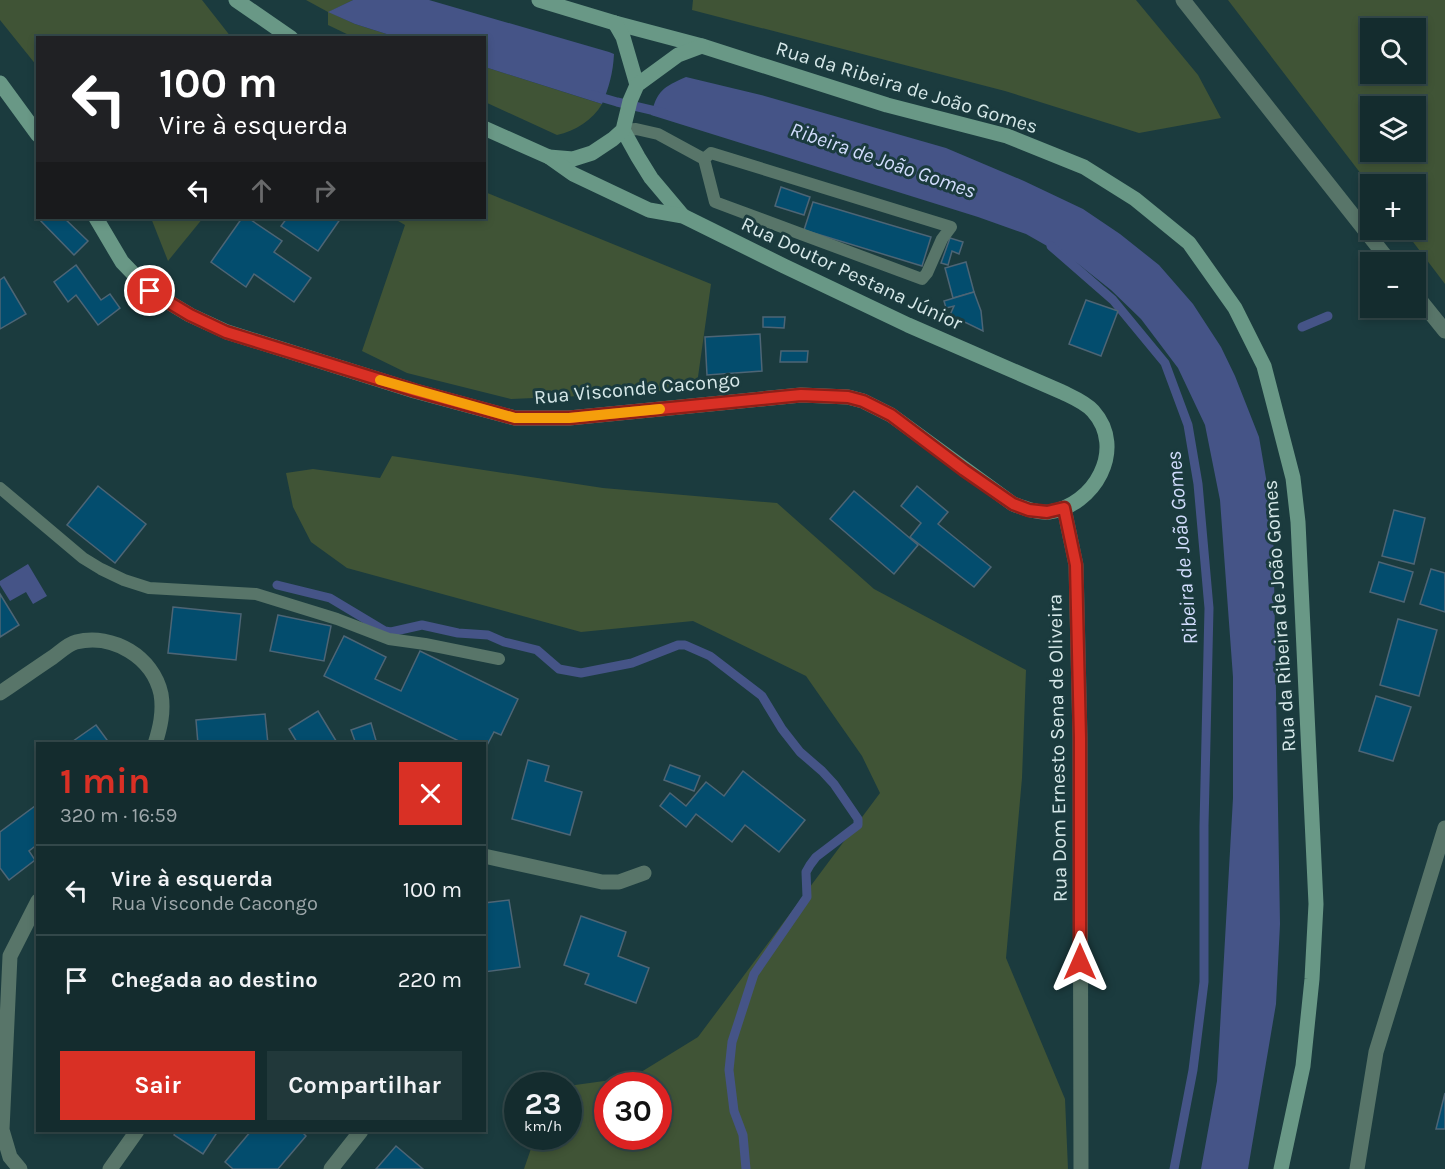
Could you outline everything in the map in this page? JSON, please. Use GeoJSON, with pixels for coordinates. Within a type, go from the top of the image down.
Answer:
{"type":"FeatureCollection","features":[{"type":"Feature","properties":{"kind":"main road"},"geometry":{"type":"LineString","coordinates":[[236,0],[288,36]]}},
{"type":"Feature","properties":{"kind":"main road","name":"Rua da Ribeira de João Gomes"},"geometry":{"type":"LineString","coordinates":[[539,0],[702,46],[887,105],[1008,136],[1084,166],[1135,200],[1189,243],[1235,308],[1264,366],[1293,478],[1298,522],[1316,904],[1312,980],[1303,1066],[1281,1169]]}},
{"type":"Feature","properties":{"kind":"main road"},"geometry":{"type":"LineString","coordinates":[[615,23],[623,37],[637,85]]}},
{"type":"Feature","properties":{"kind":"main road"},"geometry":{"type":"LineString","coordinates":[[683,216],[651,178],[623,130],[630,100],[637,85],[678,55],[702,46]]}},
{"type":"Feature","properties":{"kind":"main road"},"geometry":{"type":"LineString","coordinates":[[0,83],[36,132]]}},
{"type":"Feature","properties":{"kind":"main road","name":"Rua Doutor Pestana Júnior"},"geometry":{"type":"LineString","coordinates":[[486,129],[549,157],[573,174],[649,210],[683,216],[908,325],[1083,403],[1093,411],[1102,424],[1108,450],[1099,476],[1089,490],[1080,499],[1064,508]]}},
{"type":"Feature","properties":{"kind":"main road"},"geometry":{"type":"LineString","coordinates":[[549,157],[573,159],[592,153],[623,130]]}},
{"type":"Feature","properties":{"kind":"main road","name":"Rua Visconde Cacongo"},"geometry":{"type":"LineString","coordinates":[[97,219],[122,262],[150,291],[190,315],[226,332],[416,391],[515,418],[569,418],[801,395],[848,397],[863,401],[891,415],[1013,504],[1029,510],[1047,512],[1064,508]]}},
{"type":"Feature","properties":{"kind":"street"},"geometry":{"type":"LineString","coordinates":[[1183,0],[1382,252]]}},
{"type":"Feature","properties":{"kind":"street"},"geometry":{"type":"LineString","coordinates":[[1426,307],[1445,331]]}},
{"type":"Feature","properties":{"kind":"street","name":"Rua Dom Ernesto Sena de Oliveira"},"geometry":{"type":"LineString","coordinates":[[1064,508],[1076,565],[1080,738],[1081,1169]]}},
{"type":"Feature","properties":{"kind":"street"},"geometry":{"type":"LineString","coordinates":[[0,693],[74,643],[89,640],[106,641],[135,654],[155,679],[161,694],[162,710],[156,742]]}},
{"type":"Feature","properties":{"kind":"street"},"geometry":{"type":"LineString","coordinates":[[1357,1169],[1376,1052],[1445,828]]}},
{"type":"Feature","properties":{"kind":"street"},"geometry":{"type":"LineString","coordinates":[[486,856],[602,882],[619,882],[644,873]]}},
{"type":"Feature","properties":{"kind":"street"},"geometry":{"type":"LineString","coordinates":[[20,1169],[10,1157],[2,1130],[10,956],[36,905]]}},
{"type":"Feature","properties":{"kind":"street"},"geometry":{"type":"LineString","coordinates":[[110,1169],[136,1132]]}},
{"type":"Feature","properties":{"kind":"street"},"geometry":{"type":"LineString","coordinates":[[331,1169],[360,1132]]}},
{"type":"Feature","properties":{"kind":"lane"},"geometry":{"type":"LineString","coordinates":[[623,130],[636,129],[658,134],[704,159],[715,202],[922,279],[942,239],[951,227],[711,153],[704,159]]}},
{"type":"Feature","properties":{"kind":"lane"},"geometry":{"type":"LineString","coordinates":[[0,488],[83,558],[124,580],[149,588],[256,594],[388,639],[499,659]]}},
{"type":"Feature","properties":{"kind":"green space"},"geometry":{"type":"Polygon","coordinates":[[[0,0],[202,0],[230,36],[36,36],[36,65],[0,20],[0,0]]]}},
{"type":"Feature","properties":{"kind":"green space"},"geometry":{"type":"Polygon","coordinates":[[[306,0],[353,0],[329,12],[355,24],[393,36],[351,36],[328,25],[328,12],[306,0]]]}},
{"type":"Feature","properties":{"kind":"green space"},"geometry":{"type":"Polygon","coordinates":[[[693,0],[1136,0],[1198,75],[1221,118],[1139,133],[1005,91],[692,10],[693,0]]]}},
{"type":"Feature","properties":{"kind":"green space"},"geometry":{"type":"Polygon","coordinates":[[[1228,0],[1445,0],[1445,284],[1426,259],[1426,252],[1421,252],[1412,240],[1426,240],[1426,174],[1361,174],[1228,0]]]}},
{"type":"Feature","properties":{"kind":"green space"},"geometry":{"type":"Polygon","coordinates":[[[486,67],[602,104],[583,124],[557,135],[486,102],[486,67]]]}},
{"type":"Feature","properties":{"kind":"green space"},"geometry":{"type":"Polygon","coordinates":[[[486,192],[711,284],[697,384],[650,393],[511,399],[407,373],[362,351],[405,225],[395,219],[486,219],[486,192]]]}},
{"type":"Feature","properties":{"kind":"green space"},"geometry":{"type":"Polygon","coordinates":[[[151,219],[202,219],[168,261],[151,219]]]}},
{"type":"Feature","properties":{"kind":"green space"},"geometry":{"type":"Polygon","coordinates":[[[392,456],[603,488],[777,503],[874,589],[1026,670],[1022,778],[1006,958],[1065,1099],[1068,1169],[524,1169],[531,1150],[582,1150],[582,1084],[594,1082],[594,1150],[672,1150],[672,1072],[641,1072],[698,1037],[880,793],[862,756],[806,676],[693,621],[581,632],[347,568],[311,542],[293,507],[286,473],[313,469],[380,478],[392,456]]]}},
{"type":"Feature","properties":{"kind":"water"},"geometry":{"type":"Polygon","coordinates":[[[353,0],[429,0],[609,52],[614,54],[613,67],[602,104],[486,67],[486,36],[393,36],[355,24],[328,12],[353,0]]]}},
{"type":"Feature","properties":{"kind":"water"},"geometry":{"type":"Polygon","coordinates":[[[686,77],[761,95],[946,148],[1083,209],[1120,234],[1159,265],[1193,304],[1221,347],[1259,437],[1273,519],[1280,924],[1276,1004],[1248,1169],[1201,1169],[1217,1081],[1233,798],[1233,677],[1220,500],[1205,425],[1178,368],[1141,319],[1111,290],[1077,263],[1026,234],[651,115],[662,91],[686,77]]]}},
{"type":"Feature","properties":{"kind":"water"},"geometry":{"type":"Polygon","coordinates":[[[28,564],[47,596],[33,604],[26,592],[10,601],[0,581],[28,564]]]}},
{"type":"Feature","properties":{"kind":"building"},"geometry":{"type":"Polygon","coordinates":[[[781,187],[810,197],[804,215],[775,206],[781,187]]]}},
{"type":"Feature","properties":{"kind":"building"},"geometry":{"type":"Polygon","coordinates":[[[813,202],[931,237],[922,266],[804,230],[813,202]]]}},
{"type":"Feature","properties":{"kind":"building"},"geometry":{"type":"Polygon","coordinates":[[[39,219],[65,219],[88,241],[74,255],[39,219]]]}},
{"type":"Feature","properties":{"kind":"building"},"geometry":{"type":"Polygon","coordinates":[[[241,219],[249,219],[282,241],[274,252],[311,278],[294,302],[254,274],[246,287],[211,262],[241,219]]]}},
{"type":"Feature","properties":{"kind":"building"},"geometry":{"type":"Polygon","coordinates":[[[286,219],[340,219],[318,251],[281,226],[286,219]]]}},
{"type":"Feature","properties":{"kind":"building"},"geometry":{"type":"Polygon","coordinates":[[[950,238],[963,242],[959,254],[952,251],[948,265],[941,263],[950,238]]]}},
{"type":"Feature","properties":{"kind":"building"},"geometry":{"type":"Polygon","coordinates":[[[966,262],[974,292],[953,298],[945,268],[966,262]]]}},
{"type":"Feature","properties":{"kind":"building"},"geometry":{"type":"Polygon","coordinates":[[[76,265],[101,300],[110,294],[120,308],[98,325],[76,295],[68,302],[54,282],[76,265]]]}},
{"type":"Feature","properties":{"kind":"building"},"geometry":{"type":"Polygon","coordinates":[[[4,277],[26,314],[0,329],[0,280],[4,277]]]}},
{"type":"Feature","properties":{"kind":"building"},"geometry":{"type":"Polygon","coordinates":[[[974,292],[981,311],[983,331],[950,315],[954,306],[946,308],[944,301],[974,292]]]}},
{"type":"Feature","properties":{"kind":"building"},"geometry":{"type":"Polygon","coordinates":[[[1086,300],[1118,311],[1101,356],[1069,344],[1086,300]]]}},
{"type":"Feature","properties":{"kind":"building"},"geometry":{"type":"Polygon","coordinates":[[[763,317],[785,317],[784,328],[763,327],[763,317]]]}},
{"type":"Feature","properties":{"kind":"building"},"geometry":{"type":"Polygon","coordinates":[[[760,334],[762,371],[707,375],[705,337],[760,334]]]}},
{"type":"Feature","properties":{"kind":"building"},"geometry":{"type":"Polygon","coordinates":[[[781,351],[808,351],[807,362],[780,362],[781,351]]]}},
{"type":"Feature","properties":{"kind":"building"},"geometry":{"type":"Polygon","coordinates":[[[98,486],[146,524],[115,563],[67,525],[98,486]]]}},
{"type":"Feature","properties":{"kind":"building"},"geometry":{"type":"Polygon","coordinates":[[[917,486],[948,512],[938,524],[991,567],[974,587],[910,537],[921,523],[901,506],[917,486]]]}},
{"type":"Feature","properties":{"kind":"building"},"geometry":{"type":"Polygon","coordinates":[[[854,491],[918,545],[894,574],[830,519],[854,491]]]}},
{"type":"Feature","properties":{"kind":"building"},"geometry":{"type":"Polygon","coordinates":[[[1394,510],[1425,518],[1414,564],[1382,556],[1394,510]]]}},
{"type":"Feature","properties":{"kind":"building"},"geometry":{"type":"Polygon","coordinates":[[[1379,562],[1413,572],[1404,602],[1370,592],[1379,562]]]}},
{"type":"Feature","properties":{"kind":"building"},"geometry":{"type":"Polygon","coordinates":[[[1431,569],[1445,573],[1445,612],[1420,604],[1431,569]]]}},
{"type":"Feature","properties":{"kind":"building"},"geometry":{"type":"Polygon","coordinates":[[[0,594],[19,625],[0,637],[0,594]]]}},
{"type":"Feature","properties":{"kind":"building"},"geometry":{"type":"Polygon","coordinates":[[[173,607],[241,614],[236,660],[168,653],[173,607]]]}},
{"type":"Feature","properties":{"kind":"building"},"geometry":{"type":"Polygon","coordinates":[[[278,615],[331,626],[324,661],[270,651],[278,615]]]}},
{"type":"Feature","properties":{"kind":"building"},"geometry":{"type":"Polygon","coordinates":[[[1398,619],[1437,630],[1419,696],[1380,685],[1398,619]]]}},
{"type":"Feature","properties":{"kind":"building"},"geometry":{"type":"Polygon","coordinates":[[[344,636],[386,657],[375,679],[401,691],[420,651],[518,699],[501,735],[494,732],[486,747],[486,742],[461,742],[324,676],[344,636]]]}},
{"type":"Feature","properties":{"kind":"building"},"geometry":{"type":"Polygon","coordinates":[[[1376,696],[1411,707],[1393,761],[1359,751],[1376,696]]]}},
{"type":"Feature","properties":{"kind":"building"},"geometry":{"type":"Polygon","coordinates":[[[318,711],[337,742],[297,742],[289,729],[318,711]]]}},
{"type":"Feature","properties":{"kind":"building"},"geometry":{"type":"Polygon","coordinates":[[[265,714],[268,742],[198,742],[196,720],[265,714]]]}},
{"type":"Feature","properties":{"kind":"building"},"geometry":{"type":"Polygon","coordinates":[[[371,723],[376,742],[355,742],[351,730],[371,723]]]}},
{"type":"Feature","properties":{"kind":"building"},"geometry":{"type":"Polygon","coordinates":[[[96,725],[109,742],[72,742],[96,725]]]}},
{"type":"Feature","properties":{"kind":"building"},"geometry":{"type":"Polygon","coordinates":[[[528,760],[549,766],[545,781],[582,792],[570,835],[512,819],[528,760]]]}},
{"type":"Feature","properties":{"kind":"building"},"geometry":{"type":"Polygon","coordinates":[[[670,765],[700,776],[694,791],[664,780],[670,765]]]}},
{"type":"Feature","properties":{"kind":"building"},"geometry":{"type":"Polygon","coordinates":[[[743,771],[805,820],[779,852],[745,825],[732,842],[696,814],[686,827],[660,806],[670,793],[686,806],[706,782],[724,796],[743,771]]]}},
{"type":"Feature","properties":{"kind":"building"},"geometry":{"type":"Polygon","coordinates":[[[36,807],[36,846],[29,851],[35,860],[9,880],[0,868],[0,832],[36,807]]]}},
{"type":"Feature","properties":{"kind":"building"},"geometry":{"type":"Polygon","coordinates":[[[509,900],[520,967],[486,972],[486,903],[509,900]]]}},
{"type":"Feature","properties":{"kind":"building"},"geometry":{"type":"Polygon","coordinates":[[[581,916],[626,932],[618,956],[649,968],[636,1003],[585,984],[589,974],[564,965],[581,916]]]}},
{"type":"Feature","properties":{"kind":"building"},"geometry":{"type":"Polygon","coordinates":[[[1445,1093],[1445,1129],[1436,1129],[1445,1093]]]}},
{"type":"Feature","properties":{"kind":"building"},"geometry":{"type":"Polygon","coordinates":[[[176,1132],[217,1132],[203,1154],[174,1135],[176,1132]]]}},
{"type":"Feature","properties":{"kind":"building"},"geometry":{"type":"Polygon","coordinates":[[[250,1132],[302,1132],[306,1136],[278,1169],[233,1169],[225,1162],[250,1132]]]}},
{"type":"Feature","properties":{"kind":"building"},"geometry":{"type":"Polygon","coordinates":[[[396,1146],[423,1169],[376,1169],[396,1146]]]}},
{"type":"Feature","properties":{"kind":"waterway","name":"Ribeira de João Gomes"},"geometry":{"type":"LineString","coordinates":[[593,95],[664,113]]}},
{"type":"Feature","properties":{"kind":"waterway","name":"Ribeira de João Gomes"},"geometry":{"type":"LineString","coordinates":[[1051,246],[1113,300],[1165,363],[1188,425],[1198,484],[1209,608],[1204,826],[1204,982],[1193,1070],[1174,1169]]}},
{"type":"Feature","properties":{"kind":"waterway"},"geometry":{"type":"LineString","coordinates":[[1302,327],[1328,316]]}},
{"type":"Feature","properties":{"kind":"waterway"},"geometry":{"type":"LineString","coordinates":[[277,585],[330,598],[385,631],[391,632],[422,625],[458,633],[488,635],[504,642],[537,650],[559,669],[581,673],[632,663],[678,645],[685,645],[710,656],[762,696],[782,729],[800,752],[834,784],[858,819],[858,825],[816,857],[810,865],[806,872],[807,897],[754,974],[732,1042],[729,1070],[734,1111],[743,1135],[746,1169]]}},
{"type":"Feature","properties":{"kind":"slow traffic"},"geometry":{"type":"LineString","coordinates":[[380,380],[515,418],[569,418],[660,409]]}},
{"type":"Feature","properties":{"kind":"route"},"geometry":{"type":"LineString","coordinates":[[150,291],[190,315],[226,332],[416,391],[515,418],[569,418],[801,395],[848,397],[863,401],[891,415],[1013,504],[1029,510],[1047,512],[1064,508],[1076,565],[1080,738],[1080,962]]}}]}
